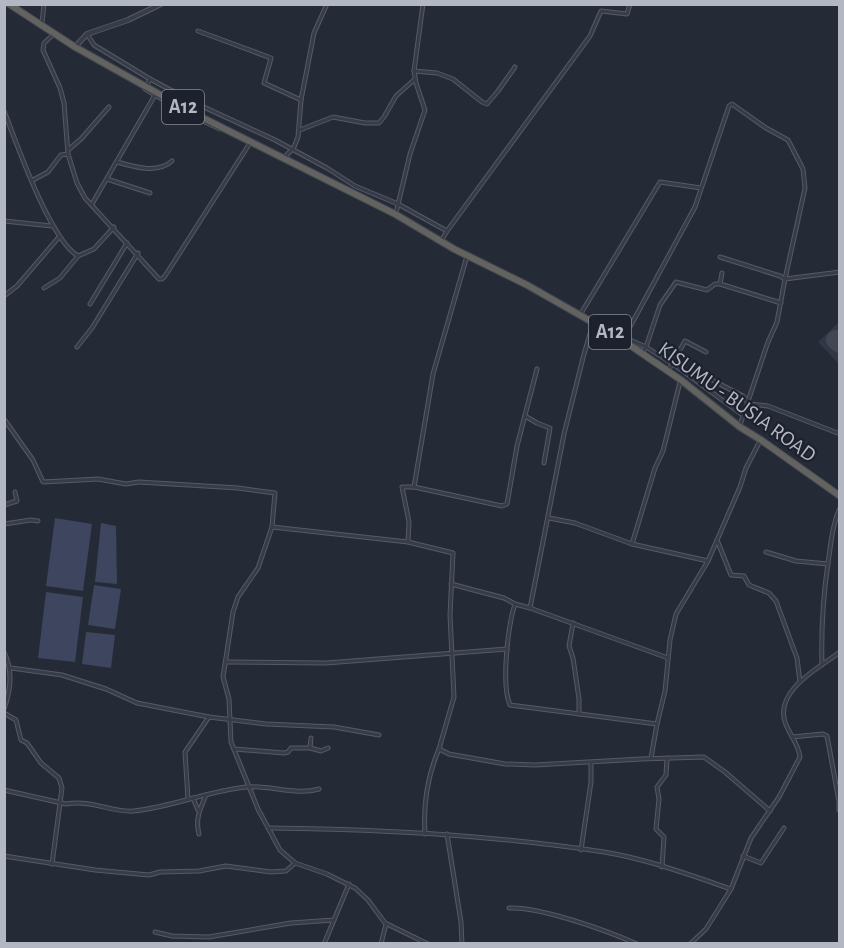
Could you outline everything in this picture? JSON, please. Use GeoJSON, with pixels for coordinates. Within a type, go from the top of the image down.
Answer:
{"type":"FeatureCollection","features":[{"type":"Feature","properties":{"kind":"highway","name":"A12"},"geometry":{"type":"LineString","coordinates":[[9,4],[41,27],[75,47],[221,128],[284,159]]}},
{"type":"Feature","properties":{"kind":"highway","name":"KISUMU - BUSIA ROAD"},"geometry":{"type":"LineString","coordinates":[[284,159],[395,214],[467,256],[644,350],[740,427],[840,496]]}},
{"type":"Feature","properties":{"kind":"street"},"geometry":{"type":"LineString","coordinates":[[41,27],[44,4]]}},
{"type":"Feature","properties":{"kind":"street"},"geometry":{"type":"LineString","coordinates":[[142,4],[144,11]]}},
{"type":"Feature","properties":{"kind":"street"},"geometry":{"type":"LineString","coordinates":[[75,47],[87,34],[128,20],[161,4]]}},
{"type":"Feature","properties":{"kind":"street"},"geometry":{"type":"LineString","coordinates":[[284,159],[293,149],[299,131],[301,100],[314,33],[327,4]]}},
{"type":"Feature","properties":{"kind":"street"},"geometry":{"type":"LineString","coordinates":[[395,214],[410,154],[425,110],[414,71],[423,4]]}},
{"type":"Feature","properties":{"kind":"street"},"geometry":{"type":"LineString","coordinates":[[441,241],[583,47],[594,29],[600,11],[627,14],[630,4]]}},
{"type":"Feature","properties":{"kind":"street"},"geometry":{"type":"LineString","coordinates":[[198,31],[271,58],[264,83],[301,100]]}},
{"type":"Feature","properties":{"kind":"street"},"geometry":{"type":"LineString","coordinates":[[54,34],[44,43],[43,50],[60,88],[64,103],[68,152],[77,183],[85,198],[138,253],[159,279],[162,279],[250,143]]}},
{"type":"Feature","properties":{"kind":"street"},"geometry":{"type":"LineString","coordinates":[[87,34],[94,45],[150,79],[293,149],[356,186],[398,204],[447,231]]}},
{"type":"Feature","properties":{"kind":"street"},"geometry":{"type":"LineString","coordinates":[[414,71],[437,73],[453,78],[487,104],[515,67]]}},
{"type":"Feature","properties":{"kind":"street"},"geometry":{"type":"LineString","coordinates":[[150,79],[145,89],[215,128],[221,128]]}},
{"type":"Feature","properties":{"kind":"street"},"geometry":{"type":"LineString","coordinates":[[300,130],[333,117],[365,123],[379,123],[396,96],[415,79]]}},
{"type":"Feature","properties":{"kind":"street"},"geometry":{"type":"LineString","coordinates":[[92,204],[155,95]]}},
{"type":"Feature","properties":{"kind":"street"},"geometry":{"type":"LineString","coordinates":[[623,337],[688,222],[730,105],[735,105],[765,128],[788,140],[799,160],[806,182],[777,322],[768,342],[740,427]]}},
{"type":"Feature","properties":{"kind":"street"},"geometry":{"type":"LineString","coordinates":[[33,180],[48,172],[61,155],[68,152],[81,139],[109,107]]}},
{"type":"Feature","properties":{"kind":"street"},"geometry":{"type":"LineString","coordinates":[[4,111],[52,226],[59,237],[78,256]]}},
{"type":"Feature","properties":{"kind":"street"},"geometry":{"type":"LineString","coordinates":[[117,162],[147,168],[166,167],[172,161]]}},
{"type":"Feature","properties":{"kind":"street"},"geometry":{"type":"LineString","coordinates":[[107,179],[150,193]]}},
{"type":"Feature","properties":{"kind":"street"},"geometry":{"type":"LineString","coordinates":[[580,315],[660,182],[702,188]]}},
{"type":"Feature","properties":{"kind":"street"},"geometry":{"type":"LineString","coordinates":[[4,221],[52,226]]}},
{"type":"Feature","properties":{"kind":"street"},"geometry":{"type":"LineString","coordinates":[[44,288],[60,278],[78,256],[94,249],[114,227]]}},
{"type":"Feature","properties":{"kind":"street"},"geometry":{"type":"LineString","coordinates":[[4,296],[17,286],[59,237]]}},
{"type":"Feature","properties":{"kind":"street"},"geometry":{"type":"LineString","coordinates":[[90,304],[127,243]]}},
{"type":"Feature","properties":{"kind":"street"},"geometry":{"type":"LineString","coordinates":[[77,347],[92,328],[138,253]]}},
{"type":"Feature","properties":{"kind":"street"},"geometry":{"type":"LineString","coordinates":[[414,487],[433,374],[467,256]]}},
{"type":"Feature","properties":{"kind":"street"},"geometry":{"type":"LineString","coordinates":[[720,257],[785,279],[840,272]]}},
{"type":"Feature","properties":{"kind":"street"},"geometry":{"type":"LineString","coordinates":[[720,284],[722,273]]}},
{"type":"Feature","properties":{"kind":"street"},"geometry":{"type":"LineString","coordinates":[[644,350],[660,305],[676,282],[706,290],[715,284],[720,284],[781,303]]}},
{"type":"Feature","properties":{"kind":"street"},"geometry":{"type":"LineString","coordinates":[[530,608],[567,424],[594,323]]}},
{"type":"Feature","properties":{"kind":"street"},"geometry":{"type":"LineString","coordinates":[[615,336],[621,334],[644,350],[672,364],[744,416]]}},
{"type":"Feature","properties":{"kind":"street"},"geometry":{"type":"LineString","coordinates":[[668,371],[685,341],[706,352]]}},
{"type":"Feature","properties":{"kind":"street"},"geometry":{"type":"LineString","coordinates":[[408,542],[409,522],[402,487],[414,487],[505,505],[537,369]]}},
{"type":"Feature","properties":{"kind":"street"},"geometry":{"type":"LineString","coordinates":[[632,544],[655,468],[663,451],[681,380]]}},
{"type":"Feature","properties":{"kind":"street"},"geometry":{"type":"LineString","coordinates":[[712,380],[743,396],[749,404],[768,406],[840,434]]}},
{"type":"Feature","properties":{"kind":"street"},"geometry":{"type":"LineString","coordinates":[[525,416],[550,428],[544,463]]}},
{"type":"Feature","properties":{"kind":"street"},"geometry":{"type":"LineString","coordinates":[[4,419],[33,460],[43,482],[98,478],[126,484],[139,482],[238,488],[275,493],[272,527],[258,568],[244,585],[235,604],[223,682],[229,699],[231,742],[248,787],[280,850],[295,863],[349,884],[368,900],[386,924],[428,944]]}},
{"type":"Feature","properties":{"kind":"street"},"geometry":{"type":"LineString","coordinates":[[651,758],[665,691],[672,626],[676,614],[708,561],[746,468],[762,440]]}},
{"type":"Feature","properties":{"kind":"street"},"geometry":{"type":"LineString","coordinates":[[4,506],[16,501],[15,492]]}},
{"type":"Feature","properties":{"kind":"street"},"geometry":{"type":"LineString","coordinates":[[822,665],[821,624],[834,526],[840,508]]}},
{"type":"Feature","properties":{"kind":"street"},"geometry":{"type":"LineString","coordinates":[[549,518],[575,523],[632,544],[708,561]]}},
{"type":"Feature","properties":{"kind":"street"},"geometry":{"type":"LineString","coordinates":[[4,524],[38,521]]}},
{"type":"Feature","properties":{"kind":"street"},"geometry":{"type":"LineString","coordinates":[[272,527],[408,542],[453,553],[451,652],[454,698],[430,772],[425,799],[425,834]]}},
{"type":"Feature","properties":{"kind":"street"},"geometry":{"type":"LineString","coordinates":[[717,540],[731,575],[744,576],[749,585],[769,593],[776,601],[797,658],[800,682]]}},
{"type":"Feature","properties":{"kind":"street"},"geometry":{"type":"LineString","coordinates":[[765,552],[796,561],[828,564]]}},
{"type":"Feature","properties":{"kind":"street"},"geometry":{"type":"LineString","coordinates":[[451,584],[504,598],[515,604],[668,658]]}},
{"type":"Feature","properties":{"kind":"street"},"geometry":{"type":"LineString","coordinates":[[515,604],[507,649],[507,696],[510,705],[657,724]]}},
{"type":"Feature","properties":{"kind":"street"},"geometry":{"type":"LineString","coordinates":[[573,623],[569,646],[573,658],[579,714]]}},
{"type":"Feature","properties":{"kind":"street"},"geometry":{"type":"LineString","coordinates":[[226,662],[326,663],[507,649]]}},
{"type":"Feature","properties":{"kind":"street"},"geometry":{"type":"LineString","coordinates":[[4,652],[11,668],[10,690],[4,711],[16,720],[21,740],[27,743],[41,762],[59,778],[62,788],[52,864]]}},
{"type":"Feature","properties":{"kind":"street"},"geometry":{"type":"LineString","coordinates":[[690,944],[706,929],[731,889],[751,838],[779,797],[800,757],[786,724],[784,708],[786,699],[800,682],[840,652]]}},
{"type":"Feature","properties":{"kind":"street"},"geometry":{"type":"LineString","coordinates":[[11,668],[62,675],[106,689],[137,703],[209,717],[334,727],[379,735]]}},
{"type":"Feature","properties":{"kind":"street"},"geometry":{"type":"LineString","coordinates":[[188,800],[185,752],[209,717]]}},
{"type":"Feature","properties":{"kind":"street"},"geometry":{"type":"LineString","coordinates":[[792,737],[823,734],[826,736],[839,810]]}},
{"type":"Feature","properties":{"kind":"street"},"geometry":{"type":"LineString","coordinates":[[310,748],[311,738]]}},
{"type":"Feature","properties":{"kind":"street"},"geometry":{"type":"LineString","coordinates":[[234,749],[284,753],[293,747],[321,751],[328,748]]}},
{"type":"Feature","properties":{"kind":"street"},"geometry":{"type":"LineString","coordinates":[[439,749],[449,754],[505,764],[534,765],[651,758],[706,758],[770,811]]}},
{"type":"Feature","properties":{"kind":"street"},"geometry":{"type":"LineString","coordinates":[[662,867],[664,837],[656,829],[658,799],[656,791],[666,775],[667,758]]}},
{"type":"Feature","properties":{"kind":"street"},"geometry":{"type":"LineString","coordinates":[[581,850],[591,782],[591,763]]}},
{"type":"Feature","properties":{"kind":"street"},"geometry":{"type":"LineString","coordinates":[[4,790],[59,802],[93,804],[134,811],[248,787],[310,791],[319,789]]}},
{"type":"Feature","properties":{"kind":"street"},"geometry":{"type":"LineString","coordinates":[[199,834],[197,824],[199,809],[206,795]]}},
{"type":"Feature","properties":{"kind":"street"},"geometry":{"type":"LineString","coordinates":[[193,798],[198,816]]}},
{"type":"Feature","properties":{"kind":"street"},"geometry":{"type":"LineString","coordinates":[[268,828],[358,829],[482,836],[605,852],[731,889]]}},
{"type":"Feature","properties":{"kind":"street"},"geometry":{"type":"LineString","coordinates":[[743,856],[761,863],[784,828]]}},
{"type":"Feature","properties":{"kind":"street"},"geometry":{"type":"LineString","coordinates":[[447,834],[455,874],[462,944]]}},
{"type":"Feature","properties":{"kind":"street"},"geometry":{"type":"LineString","coordinates":[[4,856],[148,875],[160,872],[200,871],[226,866],[271,872],[286,870],[295,863]]}},
{"type":"Feature","properties":{"kind":"street"},"geometry":{"type":"LineString","coordinates":[[324,944],[349,884]]}},
{"type":"Feature","properties":{"kind":"street"},"geometry":{"type":"LineString","coordinates":[[509,908],[551,915],[602,930],[637,944]]}},
{"type":"Feature","properties":{"kind":"street"},"geometry":{"type":"LineString","coordinates":[[155,932],[172,936],[209,937],[291,923],[334,920]]}},
{"type":"Feature","properties":{"kind":"street"},"geometry":{"type":"LineString","coordinates":[[381,944],[386,924]]}},
{"type":"Feature","properties":{"kind":"shaded area"},"geometry":{"type":"Polygon","coordinates":[[[839,322],[839,364],[818,342],[839,322]]]}},
{"type":"Feature","properties":{"kind":"water"},"geometry":{"type":"Polygon","coordinates":[[[55,518],[92,524],[83,591],[46,586],[55,518]]]}},
{"type":"Feature","properties":{"kind":"water"},"geometry":{"type":"Polygon","coordinates":[[[101,523],[116,526],[117,584],[95,582],[101,523]]]}},
{"type":"Feature","properties":{"kind":"water"},"geometry":{"type":"Polygon","coordinates":[[[94,585],[121,589],[115,629],[88,625],[94,585]]]}},
{"type":"Feature","properties":{"kind":"water"},"geometry":{"type":"Polygon","coordinates":[[[46,592],[83,597],[75,662],[38,658],[46,592]]]}},
{"type":"Feature","properties":{"kind":"water"},"geometry":{"type":"Polygon","coordinates":[[[86,632],[115,635],[111,668],[82,664],[86,632]]]}},
{"type":"Feature","properties":{"kind":"runway"},"geometry":{"type":"LineString","coordinates":[[836,340],[840,343]]}}]}
